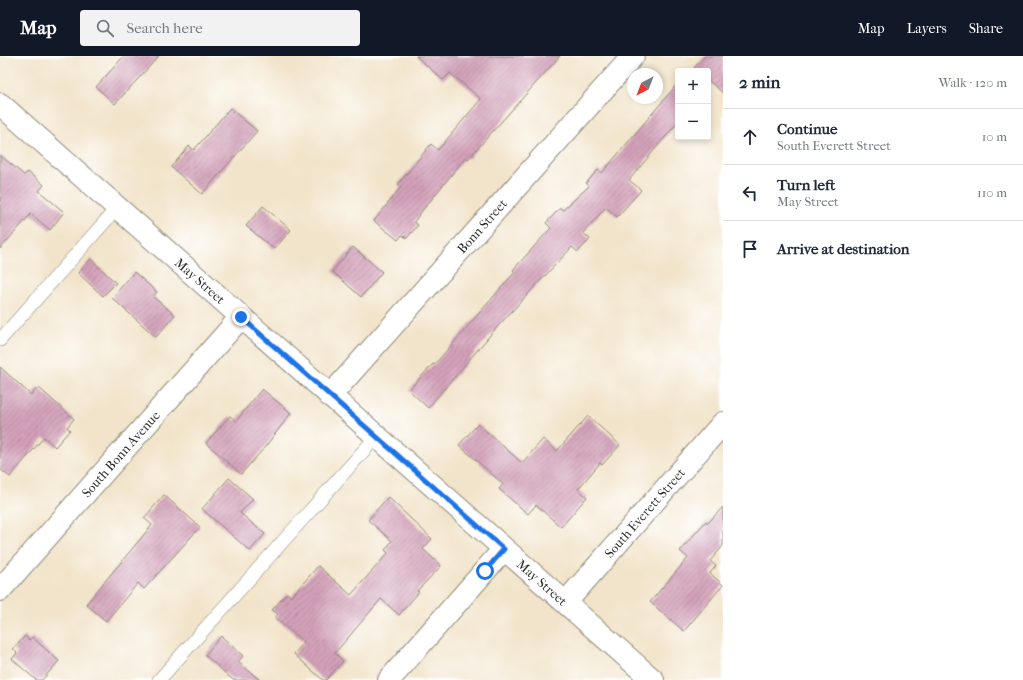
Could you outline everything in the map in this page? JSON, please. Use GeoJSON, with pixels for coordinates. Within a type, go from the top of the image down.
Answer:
{"type":"FeatureCollection","features":[{"type":"Feature","properties":{"kind":"street","name":"Bonn Street"},"geometry":{"type":"LineString","coordinates":[[330,396],[633,56]]}},
{"type":"Feature","properties":{"kind":"street","name":"May Street"},"geometry":{"type":"LineString","coordinates":[[0,104],[376,437],[566,602],[643,677]]}},
{"type":"Feature","properties":{"kind":"street","name":"South Bonn Avenue"},"geometry":{"type":"LineString","coordinates":[[0,590],[241,317]]}},
{"type":"Feature","properties":{"kind":"street","name":"South Everett Street"},"geometry":{"type":"LineString","coordinates":[[566,602],[723,423]]}},
{"type":"Feature","properties":{"kind":"street"},"geometry":{"type":"LineString","coordinates":[[389,680],[504,549]]}},
{"type":"Feature","properties":{"kind":"lane"},"geometry":{"type":"LineString","coordinates":[[0,340],[118,208]]}},
{"type":"Feature","properties":{"kind":"lane"},"geometry":{"type":"LineString","coordinates":[[159,680],[376,437]]}},
{"type":"Feature","properties":{"kind":"building"},"geometry":{"type":"Polygon","coordinates":[[[124,56],[159,56],[115,104],[96,87],[124,56]]]}},
{"type":"Feature","properties":{"kind":"building"},"geometry":{"type":"Polygon","coordinates":[[[416,56],[560,56],[468,159],[466,157],[421,212],[414,222],[418,225],[407,238],[402,235],[398,240],[374,221],[401,187],[398,184],[431,144],[438,150],[481,99],[450,73],[443,80],[416,56]]]}},
{"type":"Feature","properties":{"kind":"building"},"geometry":{"type":"Polygon","coordinates":[[[705,56],[723,56],[723,93],[711,83],[711,68],[694,68],[705,56]]]}},
{"type":"Feature","properties":{"kind":"building"},"geometry":{"type":"Polygon","coordinates":[[[675,87],[675,126],[629,180],[641,190],[617,217],[606,207],[583,233],[590,239],[578,252],[572,247],[498,326],[428,408],[409,390],[433,364],[434,365],[515,272],[513,270],[551,228],[546,223],[560,208],[563,210],[589,186],[586,183],[598,170],[602,173],[660,104],[663,104],[663,101],[675,87]]]}},
{"type":"Feature","properties":{"kind":"building"},"geometry":{"type":"Polygon","coordinates":[[[230,108],[257,131],[202,194],[171,167],[189,146],[194,150],[230,108]]]}},
{"type":"Feature","properties":{"kind":"building"},"geometry":{"type":"Polygon","coordinates":[[[0,155],[24,175],[28,172],[44,185],[39,191],[64,212],[50,230],[31,214],[0,249],[0,155]]]}},
{"type":"Feature","properties":{"kind":"building"},"geometry":{"type":"Polygon","coordinates":[[[263,206],[291,230],[274,249],[246,226],[263,206]]]}},
{"type":"Feature","properties":{"kind":"building"},"geometry":{"type":"Polygon","coordinates":[[[353,247],[382,272],[361,297],[332,271],[353,247]]]}},
{"type":"Feature","properties":{"kind":"building"},"geometry":{"type":"Polygon","coordinates":[[[91,259],[116,283],[103,296],[78,273],[91,259]]]}},
{"type":"Feature","properties":{"kind":"building"},"geometry":{"type":"Polygon","coordinates":[[[134,272],[157,292],[153,297],[175,315],[156,337],[112,298],[134,272]]]}},
{"type":"Feature","properties":{"kind":"building"},"geometry":{"type":"Polygon","coordinates":[[[0,367],[31,395],[38,387],[74,419],[67,427],[70,430],[55,447],[44,437],[10,477],[0,469],[0,367]]]}},
{"type":"Feature","properties":{"kind":"building"},"geometry":{"type":"Polygon","coordinates":[[[262,389],[291,413],[265,447],[241,474],[206,443],[230,416],[236,421],[262,389]]]}},
{"type":"Feature","properties":{"kind":"building"},"geometry":{"type":"Polygon","coordinates":[[[588,416],[620,445],[602,465],[600,463],[578,489],[587,497],[561,527],[536,505],[528,514],[499,489],[503,484],[459,445],[478,424],[522,463],[543,439],[557,451],[588,416]]]}},
{"type":"Feature","properties":{"kind":"building"},"geometry":{"type":"Polygon","coordinates":[[[229,478],[253,499],[240,513],[265,534],[250,551],[202,509],[229,478]]]}},
{"type":"Feature","properties":{"kind":"building"},"geometry":{"type":"Polygon","coordinates":[[[164,495],[200,527],[144,589],[138,583],[106,621],[86,604],[152,525],[144,518],[164,495]]]}},
{"type":"Feature","properties":{"kind":"building"},"geometry":{"type":"Polygon","coordinates":[[[388,497],[432,539],[423,549],[441,566],[417,591],[419,592],[399,615],[381,599],[335,653],[343,661],[326,680],[323,680],[294,654],[304,642],[275,618],[278,614],[272,610],[287,593],[291,597],[318,566],[351,595],[388,553],[385,550],[392,541],[368,520],[388,497]]]}},
{"type":"Feature","properties":{"kind":"building"},"geometry":{"type":"Polygon","coordinates":[[[723,507],[723,546],[710,561],[716,566],[710,573],[723,585],[684,631],[650,602],[688,558],[680,551],[706,521],[708,523],[723,507]]]}},
{"type":"Feature","properties":{"kind":"building"},"geometry":{"type":"Polygon","coordinates":[[[25,636],[29,640],[32,637],[59,661],[42,680],[36,680],[12,659],[17,653],[13,649],[25,636]]]}},
{"type":"Feature","properties":{"kind":"building"},"geometry":{"type":"Polygon","coordinates":[[[221,636],[243,656],[238,662],[260,680],[233,680],[205,655],[221,636]]]}},
{"type":"Feature","properties":{"kind":"route"},"geometry":{"type":"LineString","coordinates":[[241,317],[504,549],[485,571]]}}]}
